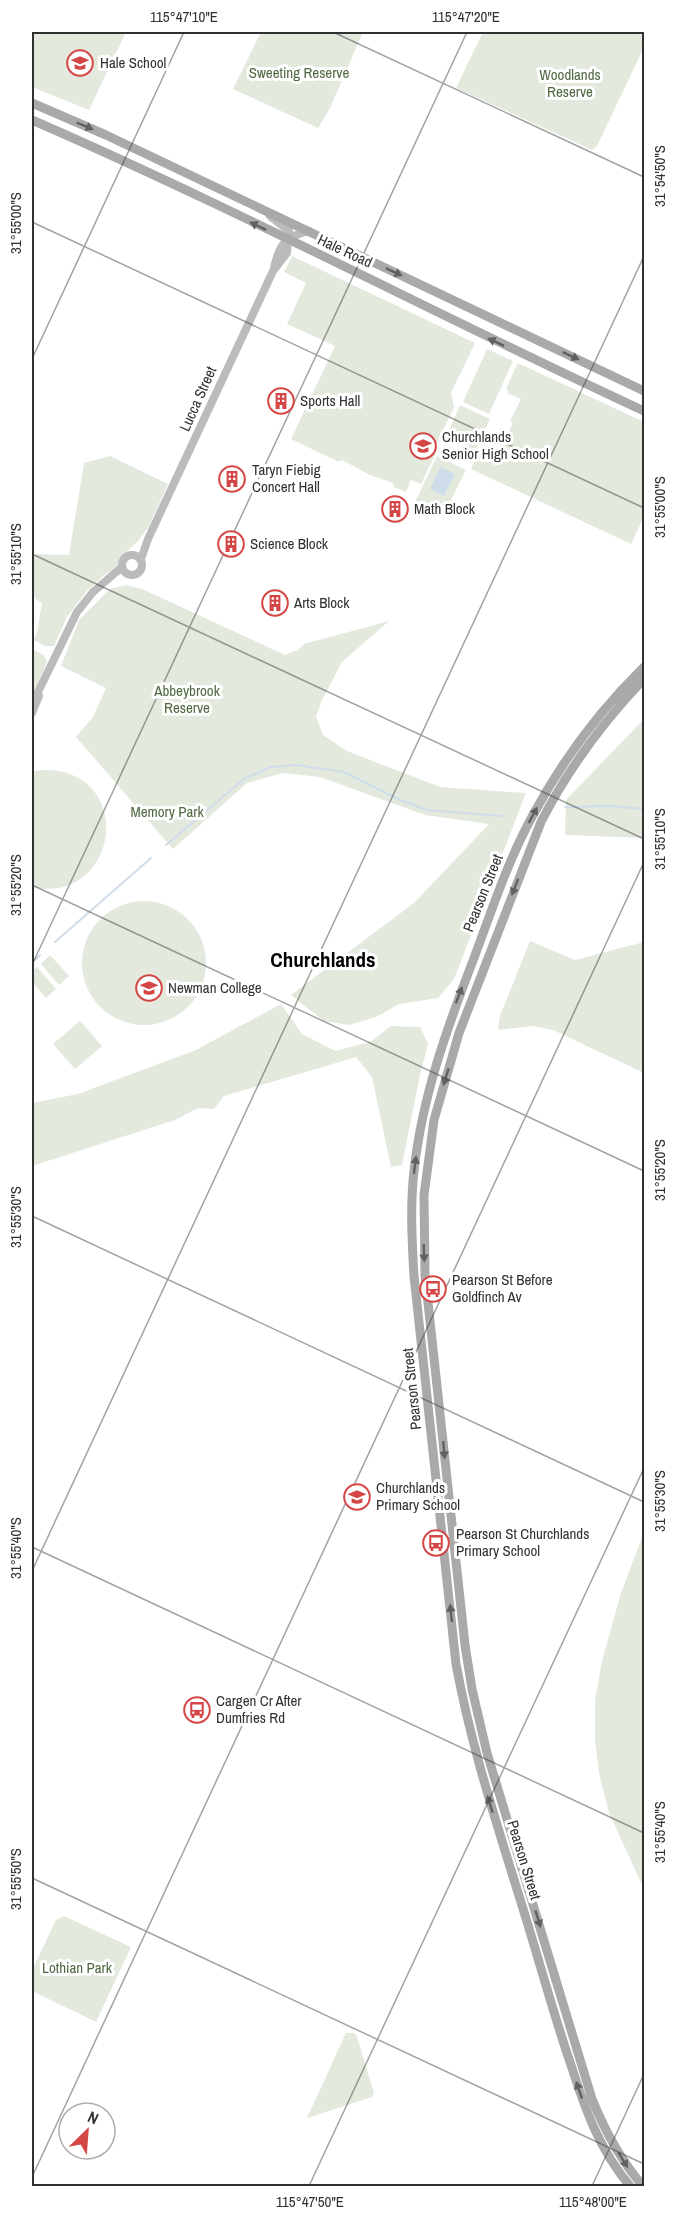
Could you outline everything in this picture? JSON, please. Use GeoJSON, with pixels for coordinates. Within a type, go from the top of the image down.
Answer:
{"type":"FeatureCollection","features":[{"type":"Feature","properties":{"kind":"main road","name":"Hale Road"},"geometry":{"type":"LineString","coordinates":[[32,103],[106,135],[645,391]]}},
{"type":"Feature","properties":{"kind":"main road","name":"Hale Road"},"geometry":{"type":"LineString","coordinates":[[32,120],[99,149],[488,338],[645,411]]}},
{"type":"Feature","properties":{"kind":"main road","name":"Pearson Street"},"geometry":{"type":"LineString","coordinates":[[630,2187],[601,2144],[588,2118],[477,1758],[463,1704],[456,1664],[414,1276],[411,1223],[414,1173],[429,1086],[449,1023],[507,872],[532,816],[557,774],[622,688],[645,667]]}},
{"type":"Feature","properties":{"kind":"main road","name":"Pearson Street"},"geometry":{"type":"LineString","coordinates":[[643,2187],[628,2168],[607,2132],[589,2088],[487,1753],[472,1689],[425,1275],[424,1195],[434,1120],[459,1033],[541,822],[590,742],[645,679]]}},
{"type":"Feature","properties":{"kind":"street"},"geometry":{"type":"LineString","coordinates":[[261,209],[287,228],[288,240]]}},
{"type":"Feature","properties":{"kind":"street"},"geometry":{"type":"LineString","coordinates":[[288,240],[309,231]]}},
{"type":"Feature","properties":{"kind":"street","name":"Lucca Street"},"geometry":{"type":"LineString","coordinates":[[141,560],[148,538],[273,271],[278,249],[288,240]]}},
{"type":"Feature","properties":{"kind":"street","name":"Lucca Street"},"geometry":{"type":"LineString","coordinates":[[132,555],[148,538]]}},
{"type":"Feature","properties":{"kind":"street"},"geometry":{"type":"LineString","coordinates":[[32,702],[77,612],[93,592],[122,567],[124,560],[132,555],[141,560],[143,566],[139,573],[104,583]]}},
{"type":"Feature","properties":{"kind":"street"},"geometry":{"type":"LineString","coordinates":[[122,567],[130,575]]}},
{"type":"Feature","properties":{"kind":"street"},"geometry":{"type":"LineString","coordinates":[[32,713],[39,697],[39,690]]}},
{"type":"Feature","properties":{"kind":"green space","name":"Hale School"},"geometry":{"type":"Polygon","coordinates":[[[32,32],[126,32],[89,110],[32,87],[32,32]]]}},
{"type":"Feature","properties":{"kind":"green space","name":"Sweeting Reserve"},"geometry":{"type":"Polygon","coordinates":[[[261,32],[363,32],[330,108],[318,128],[233,89],[261,32]]]}},
{"type":"Feature","properties":{"kind":"green space","name":"Woodlands Reserve"},"geometry":{"type":"Polygon","coordinates":[[[483,32],[644,32],[644,47],[597,146],[592,150],[456,88],[483,32]]]}},
{"type":"Feature","properties":{"kind":"green space"},"geometry":{"type":"Polygon","coordinates":[[[292,256],[475,343],[451,393],[454,407],[437,442],[437,451],[421,484],[411,480],[406,492],[394,487],[393,483],[370,475],[342,460],[339,462],[291,439],[335,346],[287,324],[306,283],[284,272],[292,256]]]}},
{"type":"Feature","properties":{"kind":"green space"},"geometry":{"type":"Polygon","coordinates":[[[487,349],[513,361],[489,414],[463,402],[487,349]]]}},
{"type":"Feature","properties":{"kind":"green space"},"geometry":{"type":"Polygon","coordinates":[[[518,363],[644,422],[644,516],[631,544],[471,469],[478,453],[493,460],[513,423],[510,421],[521,399],[507,393],[506,388],[518,363]]]}},
{"type":"Feature","properties":{"kind":"green space"},"geometry":{"type":"Polygon","coordinates":[[[460,405],[490,419],[475,451],[446,437],[460,405]]]}},
{"type":"Feature","properties":{"kind":"green space"},"geometry":{"type":"Polygon","coordinates":[[[110,456],[168,484],[149,526],[138,541],[120,558],[116,568],[104,575],[86,592],[67,617],[54,646],[45,646],[33,640],[37,633],[42,603],[32,597],[32,559],[36,554],[69,555],[84,463],[110,456]]]}},
{"type":"Feature","properties":{"kind":"green space"},"geometry":{"type":"Polygon","coordinates":[[[437,456],[466,470],[443,516],[415,502],[437,456]]]}},
{"type":"Feature","properties":{"kind":"green space"},"geometry":{"type":"Polygon","coordinates":[[[126,585],[142,589],[285,655],[298,650],[304,644],[389,621],[342,662],[322,700],[316,717],[323,735],[347,751],[440,787],[526,793],[454,979],[438,998],[399,1004],[376,1017],[349,1025],[324,1021],[291,995],[414,903],[489,824],[425,815],[320,777],[283,773],[247,783],[173,849],[76,737],[93,717],[106,688],[61,666],[79,620],[110,589],[126,585]]]}},
{"type":"Feature","properties":{"kind":"green space"},"geometry":{"type":"Polygon","coordinates":[[[32,649],[44,655],[47,662],[32,696],[32,649]]]}},
{"type":"Feature","properties":{"kind":"green space"},"geometry":{"type":"Polygon","coordinates":[[[644,719],[644,838],[565,835],[566,800],[644,719]]]}},
{"type":"Feature","properties":{"kind":"green space"},"geometry":{"type":"Polygon","coordinates":[[[59,771],[83,781],[99,798],[106,819],[105,841],[96,862],[81,879],[60,888],[32,887],[32,772],[59,771]]]}},
{"type":"Feature","properties":{"kind":"green space"},"geometry":{"type":"Polygon","coordinates":[[[144,901],[168,905],[188,919],[202,939],[206,963],[202,987],[188,1007],[168,1021],[144,1025],[120,1021],[100,1007],[86,987],[82,963],[86,939],[100,919],[120,905],[144,901]]]}},
{"type":"Feature","properties":{"kind":"green space"},"geometry":{"type":"Polygon","coordinates":[[[530,941],[575,960],[644,942],[644,1073],[553,1030],[532,1026],[498,1030],[500,1016],[530,941]]]}},
{"type":"Feature","properties":{"kind":"green space"},"geometry":{"type":"Polygon","coordinates":[[[50,955],[69,976],[59,985],[41,964],[50,955]]]}},
{"type":"Feature","properties":{"kind":"green space"},"geometry":{"type":"Polygon","coordinates":[[[37,967],[56,989],[46,998],[32,982],[32,971],[37,967]]]}},
{"type":"Feature","properties":{"kind":"green space"},"geometry":{"type":"Polygon","coordinates":[[[281,1004],[302,1034],[335,1051],[370,1042],[391,1026],[420,1027],[428,1044],[402,1165],[391,1167],[372,1077],[356,1057],[224,1096],[214,1109],[198,1108],[175,1120],[32,1166],[32,1103],[78,1094],[196,1050],[281,1004]]]}},
{"type":"Feature","properties":{"kind":"green space"},"geometry":{"type":"Polygon","coordinates":[[[80,1021],[102,1046],[75,1069],[53,1044],[80,1021]]]}},
{"type":"Feature","properties":{"kind":"green space"},"geometry":{"type":"Polygon","coordinates":[[[644,1532],[644,1889],[609,1813],[599,1773],[595,1740],[595,1700],[602,1661],[621,1593],[644,1532]]]}},
{"type":"Feature","properties":{"kind":"green space","name":"Lothian Park"},"geometry":{"type":"Polygon","coordinates":[[[64,1916],[131,1947],[96,2022],[32,1991],[32,1970],[56,1920],[64,1916]]]}},
{"type":"Feature","properties":{"kind":"green space"},"geometry":{"type":"Polygon","coordinates":[[[346,2033],[354,2033],[357,2037],[374,2093],[372,2097],[307,2118],[346,2033]]]}},
{"type":"Feature","properties":{"kind":"water"},"geometry":{"type":"Polygon","coordinates":[[[440,467],[455,474],[444,496],[430,489],[440,467]]]}},
{"type":"Feature","properties":{"kind":"waterway"},"geometry":{"type":"LineString","coordinates":[[166,845],[244,779],[270,767],[297,765],[344,772],[398,799],[427,810],[502,816]]}},
{"type":"Feature","properties":{"kind":"waterway"},"geometry":{"type":"LineString","coordinates":[[565,807],[610,806],[644,809]]}},
{"type":"Feature","properties":{"kind":"waterway"},"geometry":{"type":"LineString","coordinates":[[55,942],[151,858]]}},
{"type":"Feature","properties":{"kind":"waterway"},"geometry":{"type":"LineString","coordinates":[[32,963],[40,955]]}},
{"type":"Feature","properties":{"kind":"place","name":"Hale School"},"geometry":{"type":"Point","coordinates":[80,63]}},
{"type":"Feature","properties":{"kind":"place","name":"Sports Hall"},"geometry":{"type":"Point","coordinates":[281,401]}},
{"type":"Feature","properties":{"kind":"place","name":"Churchlands Senior High School"},"geometry":{"type":"Point","coordinates":[423,446]}},
{"type":"Feature","properties":{"kind":"place","name":"Taryn Fiebig Concert Hall"},"geometry":{"type":"Point","coordinates":[232,479]}},
{"type":"Feature","properties":{"kind":"place","name":"Math Block"},"geometry":{"type":"Point","coordinates":[395,509]}},
{"type":"Feature","properties":{"kind":"place","name":"Science Block"},"geometry":{"type":"Point","coordinates":[231,544]}},
{"type":"Feature","properties":{"kind":"place","name":"Arts Block"},"geometry":{"type":"Point","coordinates":[275,603]}},
{"type":"Feature","properties":{"kind":"place","name":"Newman College"},"geometry":{"type":"Point","coordinates":[149,988]}},
{"type":"Feature","properties":{"kind":"place","name":"Pearson St Before Goldfinch Av"},"geometry":{"type":"Point","coordinates":[433,1289]}},
{"type":"Feature","properties":{"kind":"place","name":"Churchlands Primary School"},"geometry":{"type":"Point","coordinates":[357,1497]}},
{"type":"Feature","properties":{"kind":"place","name":"Pearson St Churchlands Primary School"},"geometry":{"type":"Point","coordinates":[436,1543]}},
{"type":"Feature","properties":{"kind":"place","name":"Cargen Cr After Dumfries Rd"},"geometry":{"type":"Point","coordinates":[197,1710]}},
{"type":"Feature","properties":{"kind":"district","name":"Churchlands"},"geometry":{"type":"Point","coordinates":[323,960]}},
{"type":"Feature","properties":{"kind":"park label","name":"Abbeybrook Reserve"},"geometry":{"type":"Point","coordinates":[187,700]}},
{"type":"Feature","properties":{"kind":"park label","name":"Memory Park"},"geometry":{"type":"Point","coordinates":[167,812]}}]}
